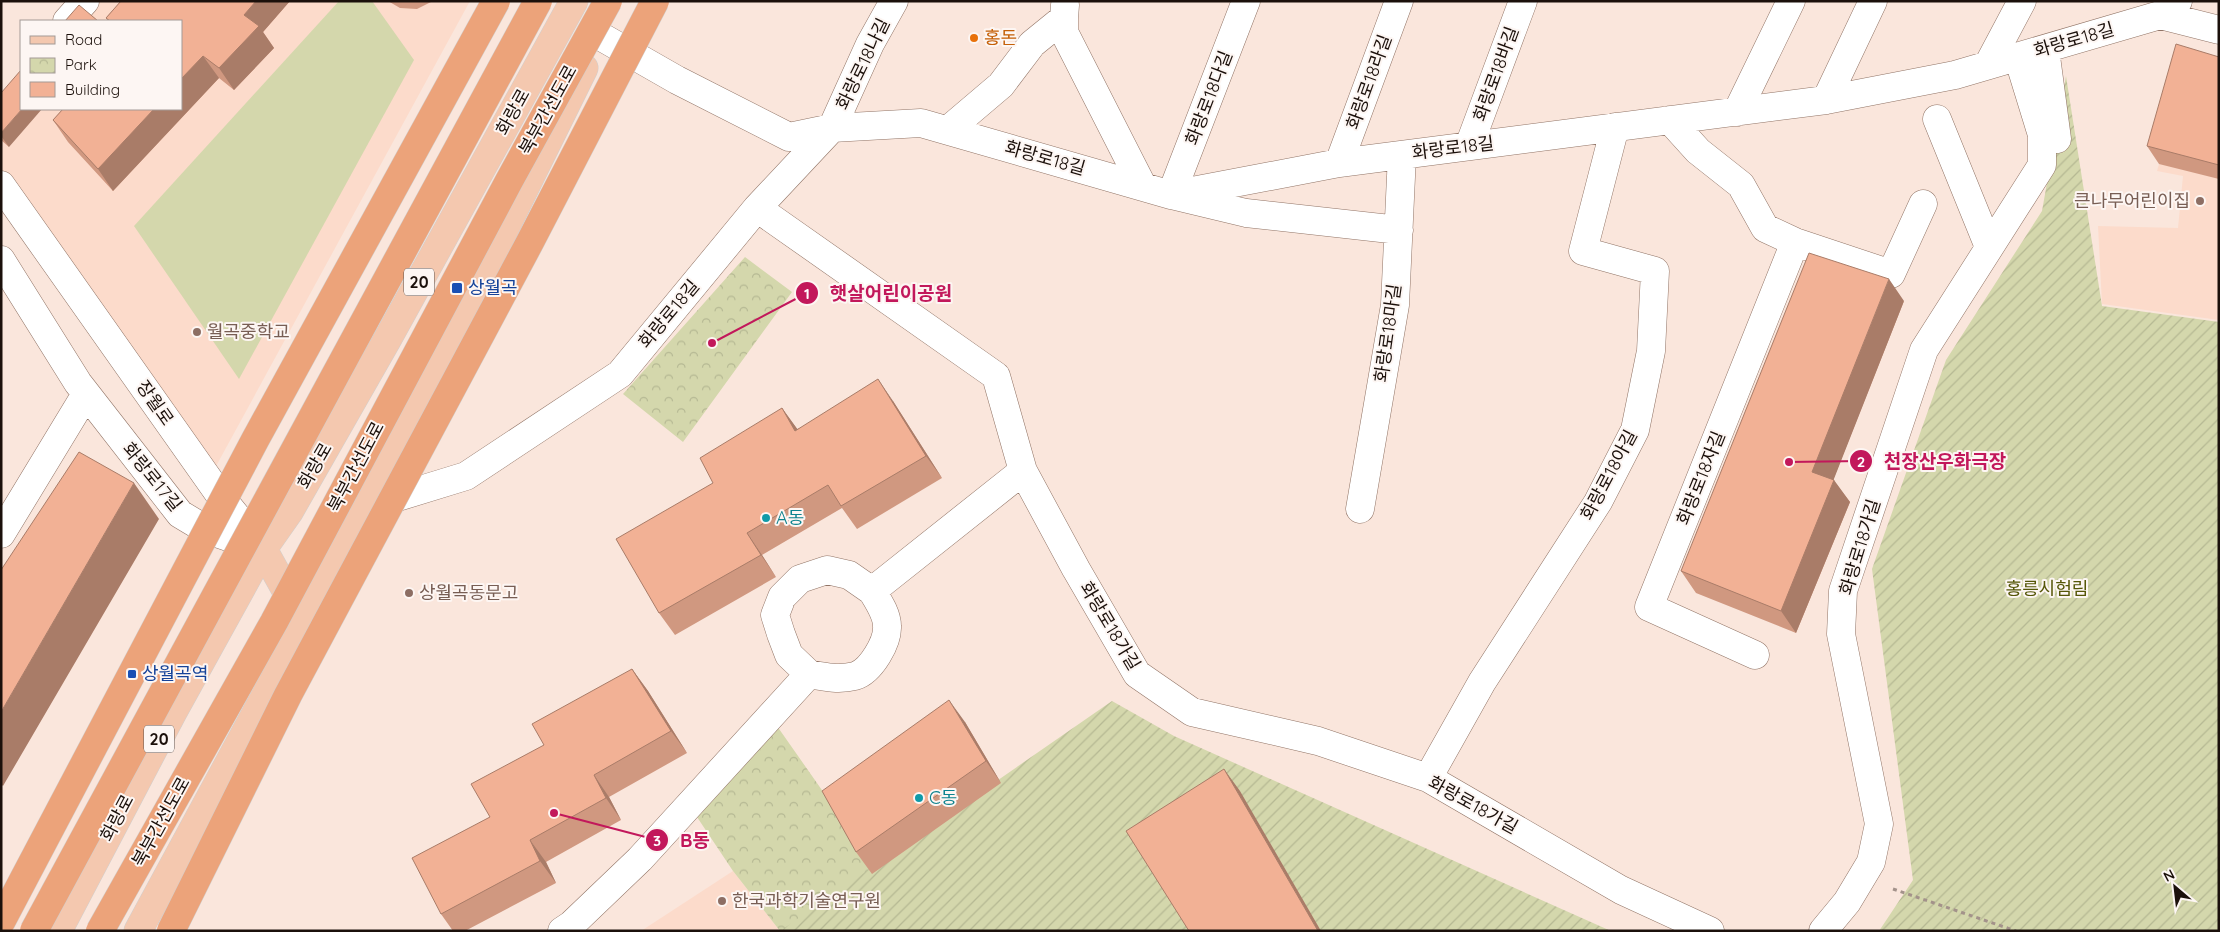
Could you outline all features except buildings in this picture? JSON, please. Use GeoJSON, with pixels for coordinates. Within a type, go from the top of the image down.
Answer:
{"type":"FeatureCollection","features":[{"type":"Feature","properties":{"kind":"highway"},"geometry":{"type":"LineString","coordinates":[[1,922],[255,440],[496,1]]}},
{"type":"Feature","properties":{"kind":"highway"},"geometry":{"type":"LineString","coordinates":[[34,931],[538,1]]}},
{"type":"Feature","properties":{"kind":"highway","name":"북부간선도로"},"geometry":{"type":"LineString","coordinates":[[100,931],[274,622],[504,190],[608,1]]}},
{"type":"Feature","properties":{"kind":"highway"},"geometry":{"type":"LineString","coordinates":[[171,931],[288,695],[525,251],[655,1]]}},
{"type":"Feature","properties":{"kind":"main road"},"geometry":{"type":"LineString","coordinates":[[138,931],[368,506],[440,365],[600,36],[620,1]]}},
{"type":"Feature","properties":{"kind":"main road","name":"화랑로"},"geometry":{"type":"LineString","coordinates":[[58,931],[173,712],[263,549],[289,512],[387,340],[570,5]]}},
{"type":"Feature","properties":{"kind":"main road"},"geometry":{"type":"LineString","coordinates":[[387,340],[440,365]]}},
{"type":"Feature","properties":{"kind":"main road","name":"장월로"},"geometry":{"type":"LineString","coordinates":[[263,549],[305,624]]}},
{"type":"Feature","properties":{"kind":"street"},"geometry":{"type":"LineString","coordinates":[[68,20],[85,1]]}},
{"type":"Feature","properties":{"kind":"street","name":"화랑로18나길"},"geometry":{"type":"LineString","coordinates":[[832,128],[870,44],[894,1]]}},
{"type":"Feature","properties":{"kind":"street","name":"화랑로18다길"},"geometry":{"type":"LineString","coordinates":[[1171,195],[1246,1]]}},
{"type":"Feature","properties":{"kind":"street","name":"화랑로18라길"},"geometry":{"type":"LineString","coordinates":[[1339,163],[1399,1]]}},
{"type":"Feature","properties":{"kind":"street","name":"화랑로18바길"},"geometry":{"type":"LineString","coordinates":[[1469,146],[1522,1]]}},
{"type":"Feature","properties":{"kind":"street"},"geometry":{"type":"LineString","coordinates":[[1737,112],[1791,1]]}},
{"type":"Feature","properties":{"kind":"street"},"geometry":{"type":"LineString","coordinates":[[1826,100],[1873,1]]}},
{"type":"Feature","properties":{"kind":"street"},"geometry":{"type":"LineString","coordinates":[[1988,65],[2022,1]]}},
{"type":"Feature","properties":{"kind":"street","name":"화랑로18길"},"geometry":{"type":"LineString","coordinates":[[1171,195],[1339,163],[1826,100],[1955,75],[2018,57],[2169,8],[2219,30]]}},
{"type":"Feature","properties":{"kind":"street"},"geometry":{"type":"LineString","coordinates":[[948,130],[1001,85],[1032,44],[1064,10]]}},
{"type":"Feature","properties":{"kind":"street"},"geometry":{"type":"LineString","coordinates":[[1064,10],[1064,32],[1143,187]]}},
{"type":"Feature","properties":{"kind":"street"},"geometry":{"type":"LineString","coordinates":[[600,36],[678,80],[789,137],[832,128]]}},
{"type":"Feature","properties":{"kind":"street","name":"화랑로18가길"},"geometry":{"type":"LineString","coordinates":[[2014,207],[2037,194],[2049,184],[2059,155],[2045,48]]}},
{"type":"Feature","properties":{"kind":"street","name":"화랑로18가길"},"geometry":{"type":"LineString","coordinates":[[1823,931],[1847,902],[1871,862],[1879,824],[1841,634],[1843,591],[1924,350],[2042,165],[2042,135],[2018,57]]}},
{"type":"Feature","properties":{"kind":"street"},"geometry":{"type":"LineString","coordinates":[[1937,118],[1989,247]]}},
{"type":"Feature","properties":{"kind":"street"},"geometry":{"type":"LineString","coordinates":[[1670,120],[1698,151],[1741,185],[1765,228],[1795,242],[1891,274],[1923,204]]}},
{"type":"Feature","properties":{"kind":"street","name":"화랑로18길"},"geometry":{"type":"LineString","coordinates":[[368,506],[466,476],[620,374],[757,208],[832,128],[921,123],[1171,195],[1246,213],[1399,230]]}},
{"type":"Feature","properties":{"kind":"street","name":"화랑로18아길"},"geometry":{"type":"LineString","coordinates":[[1428,778],[1482,682],[1598,502],[1635,430],[1651,351],[1655,271],[1583,251],[1615,127]]}},
{"type":"Feature","properties":{"kind":"street","name":"화랑로18마길"},"geometry":{"type":"LineString","coordinates":[[1360,509],[1395,306],[1402,155]]}},
{"type":"Feature","properties":{"kind":"street","name":"장월로"},"geometry":{"type":"LineString","coordinates":[[1,185],[224,501],[263,549]]}},
{"type":"Feature","properties":{"kind":"street","name":"화랑로18가길"},"geometry":{"type":"LineString","coordinates":[[757,208],[996,376],[1023,471],[1137,674],[1192,712],[1318,741],[1428,778],[1621,890],[1710,931]]}},
{"type":"Feature","properties":{"kind":"street","name":"화랑로18자길"},"geometry":{"type":"LineString","coordinates":[[1755,655],[1649,607],[1795,242]]}},
{"type":"Feature","properties":{"kind":"street","name":"화랑로17길"},"geometry":{"type":"LineString","coordinates":[[4,271],[86,394],[180,514],[205,528],[263,549]]}},
{"type":"Feature","properties":{"kind":"street"},"geometry":{"type":"LineString","coordinates":[[1,534],[86,394]]}},
{"type":"Feature","properties":{"kind":"street"},"geometry":{"type":"LineString","coordinates":[[872,591],[1023,471]]}},
{"type":"Feature","properties":{"kind":"street"},"geometry":{"type":"LineString","coordinates":[[827,570],[849,575],[872,591],[882,608],[888,626],[884,644],[874,660],[857,675],[833,679],[809,674],[789,655],[781,634],[775,615],[782,597],[800,579],[827,570]]}},
{"type":"Feature","properties":{"kind":"street"},"geometry":{"type":"LineString","coordinates":[[562,931],[571,925],[640,859],[809,674]]}},
{"type":"Feature","properties":{"kind":"path"},"geometry":{"type":"LineString","coordinates":[[1893,888],[2016,931]]}},
{"type":"Feature","properties":{"kind":"shaded area","name":"월곡중학교"},"geometry":{"type":"Polygon","coordinates":[[[90,1],[470,1],[209,479],[1,185],[1,98],[20,110],[182,110],[182,20],[72,20],[90,1]]]}},
{"type":"Feature","properties":{"kind":"shaded area","name":"큰나무어린이집"},"geometry":{"type":"Polygon","coordinates":[[[2189,61],[2219,71],[2219,320],[2102,304],[2098,226],[2178,228],[2183,176],[2157,171],[2189,61]]]}},
{"type":"Feature","properties":{"kind":"shaded area","name":"한국과학기술연구원"},"geometry":{"type":"Polygon","coordinates":[[[733,871],[780,931],[641,931],[733,871]]]}},
{"type":"Feature","properties":{"kind":"green space"},"geometry":{"type":"Polygon","coordinates":[[[339,1],[372,1],[414,60],[239,379],[134,226],[339,1]]]}},
{"type":"Feature","properties":{"kind":"green space","name":"홍릉시험림"},"geometry":{"type":"Polygon","coordinates":[[[2066,76],[2102,306],[2219,322],[2219,931],[1879,931],[1913,880],[1872,569],[1946,360],[2042,211],[2066,76]]]}},
{"type":"Feature","properties":{"kind":"green space"},"geometry":{"type":"Polygon","coordinates":[[[745,257],[792,292],[683,442],[623,394],[745,257]]]}},
{"type":"Feature","properties":{"kind":"green space"},"geometry":{"type":"Polygon","coordinates":[[[1112,701],[1174,736],[1611,931],[784,931],[783,929],[1112,701]]]}},
{"type":"Feature","properties":{"kind":"green space"},"geometry":{"type":"Polygon","coordinates":[[[770,716],[838,813],[872,874],[791,931],[780,931],[733,871],[689,805],[770,716]]]}},
{"type":"Feature","properties":{"kind":"place","name":"홍돈"},"geometry":{"type":"Point","coordinates":[974,38]}},
{"type":"Feature","properties":{"kind":"place","name":"큰나무어린이집"},"geometry":{"type":"Point","coordinates":[2200,201]}},
{"type":"Feature","properties":{"kind":"place","name":"상월곡"},"geometry":{"type":"Point","coordinates":[457,288]}},
{"type":"Feature","properties":{"kind":"place","name":"월곡중학교"},"geometry":{"type":"Point","coordinates":[197,332]}},
{"type":"Feature","properties":{"kind":"place","name":"햇살어린이공원"},"geometry":{"type":"Point","coordinates":[712,343]}},
{"type":"Feature","properties":{"kind":"place","name":"천장산우화극장"},"geometry":{"type":"Point","coordinates":[1789,462]}},
{"type":"Feature","properties":{"kind":"place","name":"A동"},"geometry":{"type":"Point","coordinates":[766,518]}},
{"type":"Feature","properties":{"kind":"place","name":"상월곡동문고"},"geometry":{"type":"Point","coordinates":[409,593]}},
{"type":"Feature","properties":{"kind":"place","name":"상월곡역"},"geometry":{"type":"Point","coordinates":[132,674]}},
{"type":"Feature","properties":{"kind":"place","name":"C동"},"geometry":{"type":"Point","coordinates":[919,798]}},
{"type":"Feature","properties":{"kind":"place","name":"B동"},"geometry":{"type":"Point","coordinates":[554,813]}},
{"type":"Feature","properties":{"kind":"place","name":"한국과학기술연구원"},"geometry":{"type":"Point","coordinates":[722,901]}}]}
